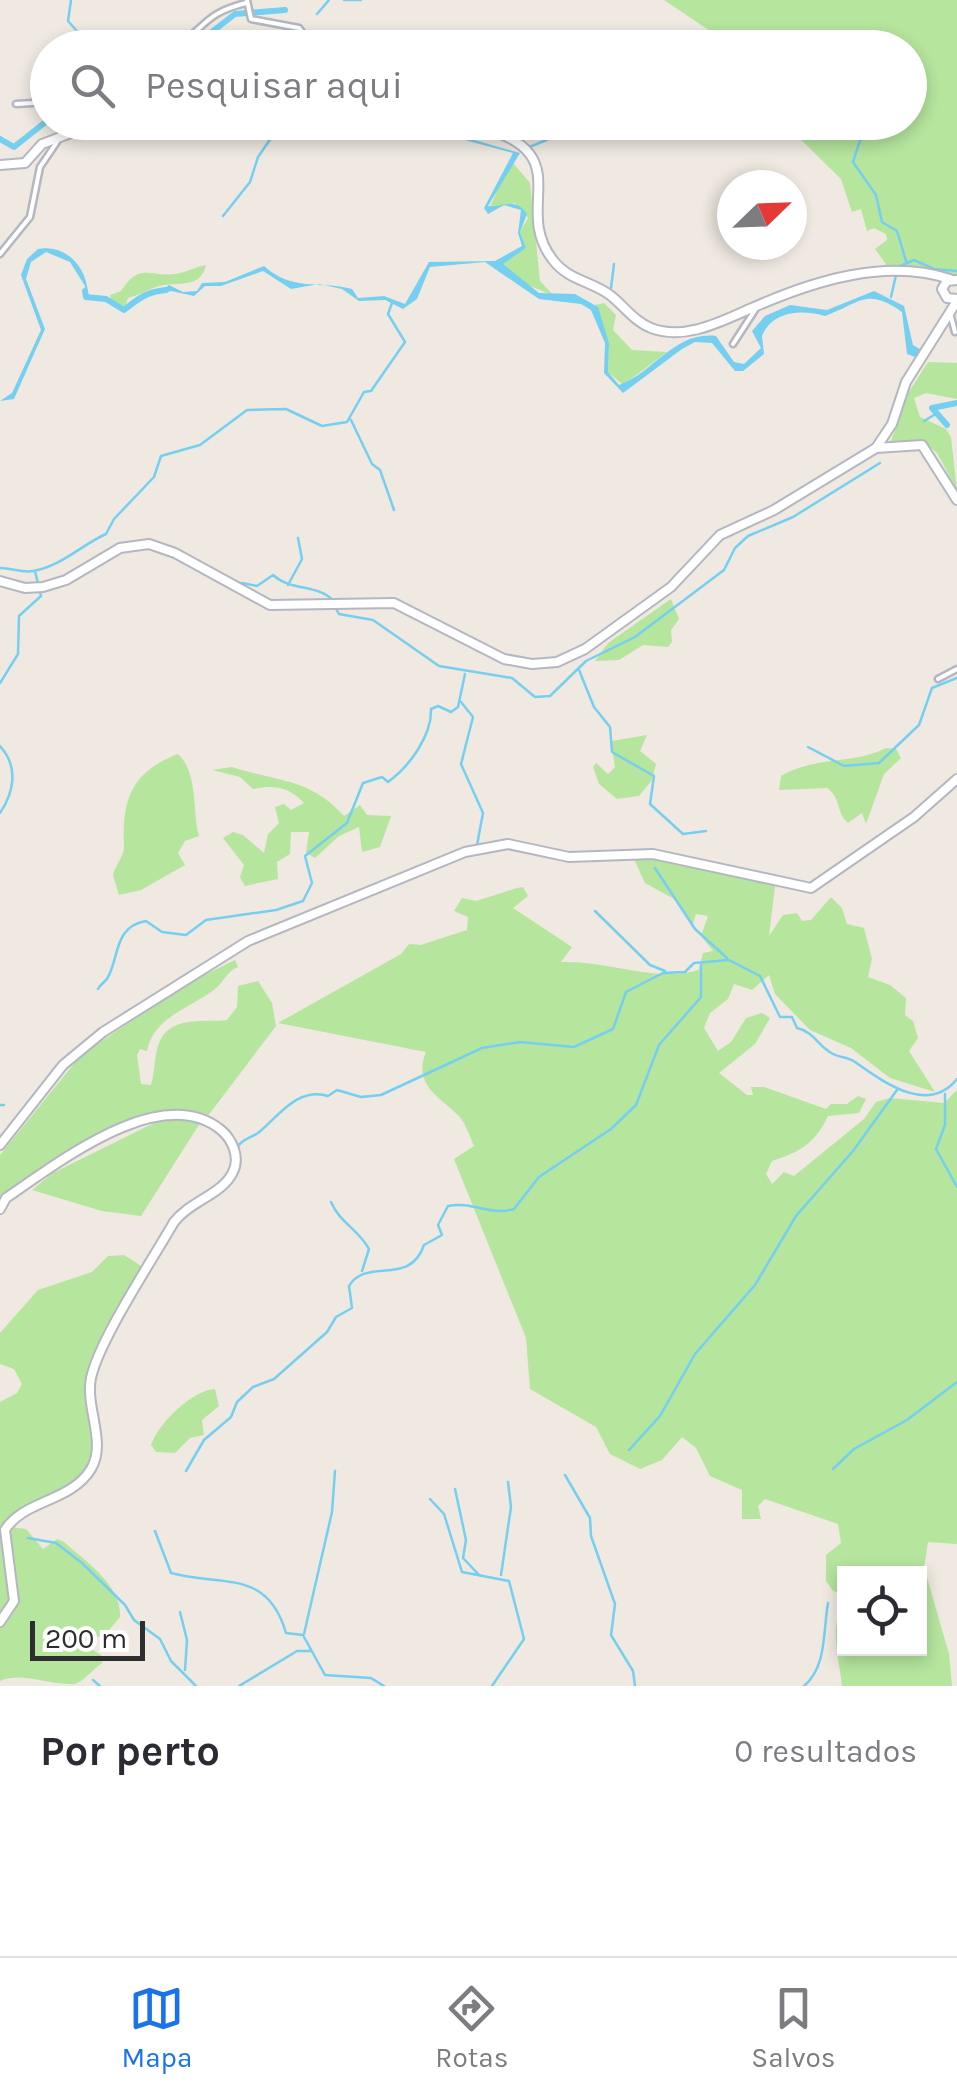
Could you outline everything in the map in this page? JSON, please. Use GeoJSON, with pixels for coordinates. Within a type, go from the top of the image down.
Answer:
{"type":"FeatureCollection","features":[{"type":"Feature","properties":{"kind":"street"},"geometry":{"type":"LineString","coordinates":[[197,30],[210,14],[246,6],[251,19],[302,30]]}},
{"type":"Feature","properties":{"kind":"street"},"geometry":{"type":"LineString","coordinates":[[16,104],[30,103]]}},
{"type":"Feature","properties":{"kind":"street"},"geometry":{"type":"LineString","coordinates":[[0,164],[24,163],[52,140]]}},
{"type":"Feature","properties":{"kind":"street"},"geometry":{"type":"LineString","coordinates":[[0,254],[30,217],[40,166],[58,140]]}},
{"type":"Feature","properties":{"kind":"street"},"geometry":{"type":"LineString","coordinates":[[514,140],[536,165],[540,228],[553,260],[568,275],[610,295],[642,324],[672,332],[712,326],[757,306],[881,269],[954,280],[944,294],[947,317],[955,332]]}},
{"type":"Feature","properties":{"kind":"street"},"geometry":{"type":"LineString","coordinates":[[876,448],[957,300],[944,294],[927,274]]}},
{"type":"Feature","properties":{"kind":"street"},"geometry":{"type":"LineString","coordinates":[[734,344],[757,306]]}},
{"type":"Feature","properties":{"kind":"street"},"geometry":{"type":"LineString","coordinates":[[0,581],[16,586],[42,586],[66,580],[120,548],[149,544],[175,553],[270,604],[394,603],[504,659],[532,664],[558,662],[585,649],[672,588],[720,536],[774,510],[876,448],[922,445],[933,456],[957,500]]}},
{"type":"Feature","properties":{"kind":"street"},"geometry":{"type":"LineString","coordinates":[[938,679],[957,669]]}},
{"type":"Feature","properties":{"kind":"street"},"geometry":{"type":"LineString","coordinates":[[0,1145],[63,1065],[103,1032],[248,941],[290,928],[421,867],[479,848],[508,844],[580,858],[662,855],[810,888],[914,817],[957,779]]}},
{"type":"Feature","properties":{"kind":"street"},"geometry":{"type":"LineString","coordinates":[[0,1209],[6,1198],[88,1146],[118,1130],[166,1114],[195,1116],[214,1125],[229,1138],[235,1154],[234,1169],[225,1183],[189,1206],[174,1222],[109,1336],[91,1379],[96,1448],[92,1468],[67,1492],[7,1526],[4,1545],[14,1601],[0,1622]]}},
{"type":"Feature","properties":{"kind":"green space"},"geometry":{"type":"Polygon","coordinates":[[[664,0],[957,0],[957,276],[888,267],[875,249],[887,240],[886,234],[874,228],[867,231],[861,209],[852,212],[841,179],[801,140],[927,140],[927,30],[709,30],[664,0]]]}},
{"type":"Feature","properties":{"kind":"green space"},"geometry":{"type":"Polygon","coordinates":[[[514,164],[530,183],[540,281],[554,296],[521,282],[502,264],[526,248],[520,232],[528,218],[515,203],[489,209],[506,170],[514,164]]]}},
{"type":"Feature","properties":{"kind":"green space"},"geometry":{"type":"Polygon","coordinates":[[[206,265],[194,281],[155,287],[128,298],[125,307],[111,300],[110,295],[121,291],[139,274],[176,274],[206,265]]]}},
{"type":"Feature","properties":{"kind":"green space"},"geometry":{"type":"Polygon","coordinates":[[[604,303],[616,315],[613,330],[632,350],[667,352],[623,385],[608,372],[609,343],[595,305],[604,303]]]}},
{"type":"Feature","properties":{"kind":"green space"},"geometry":{"type":"Polygon","coordinates":[[[928,362],[957,363],[957,399],[926,393],[914,398],[920,417],[946,429],[951,437],[957,490],[937,453],[925,443],[890,444],[907,395],[928,362]]]}},
{"type":"Feature","properties":{"kind":"green space"},"geometry":{"type":"Polygon","coordinates":[[[671,599],[679,619],[671,630],[672,642],[668,647],[643,645],[619,660],[595,661],[608,643],[671,599]]]}},
{"type":"Feature","properties":{"kind":"green space"},"geometry":{"type":"Polygon","coordinates":[[[647,735],[640,751],[656,764],[652,780],[639,796],[617,799],[599,784],[593,767],[596,763],[608,774],[615,767],[611,741],[647,735]]]}},
{"type":"Feature","properties":{"kind":"green space"},"geometry":{"type":"Polygon","coordinates":[[[886,748],[896,749],[901,758],[884,774],[866,824],[862,813],[848,823],[827,788],[779,790],[781,776],[795,769],[861,757],[886,748]]]}},
{"type":"Feature","properties":{"kind":"green space"},"geometry":{"type":"Polygon","coordinates":[[[178,754],[192,783],[199,836],[185,841],[178,853],[185,865],[141,890],[119,895],[113,875],[124,849],[125,814],[133,789],[150,769],[178,754]]]}},
{"type":"Feature","properties":{"kind":"green space"},"geometry":{"type":"Polygon","coordinates":[[[232,767],[306,788],[344,816],[360,805],[367,815],[391,816],[380,847],[362,852],[359,827],[339,836],[315,858],[306,853],[309,832],[291,832],[290,854],[277,862],[278,879],[245,886],[240,877],[244,865],[223,838],[233,832],[243,835],[264,853],[268,834],[279,823],[275,807],[284,804],[291,810],[304,803],[286,790],[253,789],[240,777],[212,770],[232,767]]]}},
{"type":"Feature","properties":{"kind":"green space"},"geometry":{"type":"Polygon","coordinates":[[[647,856],[775,886],[769,936],[783,915],[797,913],[802,921],[811,920],[831,897],[842,908],[847,924],[864,928],[872,959],[868,977],[890,985],[906,998],[905,1015],[913,1021],[918,1038],[909,1051],[935,1092],[890,1078],[851,1048],[810,1030],[775,994],[769,975],[752,990],[734,984],[728,999],[710,1013],[704,1028],[718,1051],[731,1042],[746,1018],[762,1013],[770,1018],[755,1044],[719,1073],[747,1095],[753,1095],[751,1087],[764,1087],[826,1109],[831,1104],[847,1104],[858,1096],[866,1099],[859,1113],[828,1116],[805,1146],[772,1161],[766,1174],[772,1184],[784,1172],[794,1176],[864,1119],[876,1102],[890,1098],[944,1103],[957,1090],[957,1544],[928,1542],[924,1566],[837,1566],[837,1592],[833,1591],[826,1581],[826,1555],[841,1543],[838,1524],[765,1499],[758,1506],[761,1519],[742,1519],[742,1490],[710,1476],[696,1448],[682,1437],[662,1460],[640,1469],[610,1454],[596,1427],[530,1389],[526,1338],[454,1159],[474,1146],[461,1119],[426,1082],[426,1052],[278,1023],[401,954],[409,944],[421,945],[467,930],[468,917],[454,911],[462,898],[476,901],[523,887],[528,896],[513,908],[572,947],[561,962],[665,974],[699,970],[703,953],[713,951],[701,936],[708,916],[696,914],[692,927],[676,900],[645,883],[634,859],[647,856]]]}},
{"type":"Feature","properties":{"kind":"green space"},"geometry":{"type":"Polygon","coordinates":[[[235,960],[238,967],[215,989],[165,1021],[147,1051],[140,1049],[137,1055],[141,1084],[151,1085],[158,1046],[170,1029],[188,1022],[227,1020],[237,1007],[238,986],[258,981],[272,1003],[276,1026],[207,1117],[166,1113],[122,1127],[48,1165],[10,1194],[0,1207],[0,1155],[81,1055],[188,983],[235,960]]]}},
{"type":"Feature","properties":{"kind":"green space"},"geometry":{"type":"Polygon","coordinates":[[[166,1117],[202,1120],[141,1216],[102,1211],[32,1190],[53,1173],[166,1117]]]}},
{"type":"Feature","properties":{"kind":"green space"},"geometry":{"type":"Polygon","coordinates":[[[124,1255],[149,1271],[111,1334],[92,1384],[97,1451],[80,1481],[5,1521],[1,1548],[16,1595],[0,1620],[0,1402],[17,1393],[22,1384],[14,1369],[0,1364],[0,1333],[38,1290],[92,1272],[108,1256],[124,1255]]]}},
{"type":"Feature","properties":{"kind":"green space"},"geometry":{"type":"Polygon","coordinates":[[[215,1389],[219,1406],[202,1420],[204,1435],[190,1438],[175,1453],[156,1452],[151,1445],[168,1418],[196,1395],[215,1389]]]}},
{"type":"Feature","properties":{"kind":"green space"},"geometry":{"type":"Polygon","coordinates":[[[9,1527],[26,1529],[43,1549],[57,1539],[64,1542],[101,1575],[115,1594],[120,1617],[105,1635],[86,1640],[86,1646],[101,1655],[102,1663],[75,1684],[27,1678],[0,1681],[0,1627],[17,1605],[18,1593],[9,1527]]]}},
{"type":"Feature","properties":{"kind":"green space"},"geometry":{"type":"Polygon","coordinates":[[[927,1577],[949,1654],[952,1686],[842,1686],[838,1656],[927,1656],[927,1577]]]}},
{"type":"Feature","properties":{"kind":"water"},"geometry":{"type":"Polygon","coordinates":[[[465,140],[474,140],[520,153],[488,206],[512,204],[517,205],[527,214],[520,232],[526,248],[503,264],[539,293],[575,294],[598,307],[609,343],[608,372],[619,385],[676,346],[701,336],[716,336],[734,362],[744,364],[761,348],[752,331],[765,316],[790,305],[827,310],[874,291],[904,306],[913,345],[925,352],[920,359],[907,354],[902,312],[871,299],[825,316],[798,313],[780,317],[762,336],[764,354],[743,371],[735,371],[712,343],[695,342],[623,393],[604,373],[605,343],[591,310],[581,304],[539,299],[485,262],[430,267],[417,299],[403,309],[385,300],[359,301],[342,289],[324,285],[352,289],[358,298],[384,296],[405,304],[429,262],[495,261],[522,246],[518,233],[521,210],[504,205],[488,214],[484,208],[513,153],[465,140]]]}},
{"type":"Feature","properties":{"kind":"water"},"geometry":{"type":"Polygon","coordinates":[[[38,249],[58,250],[74,260],[84,275],[88,294],[83,297],[85,286],[70,262],[46,252],[31,262],[26,279],[45,329],[14,399],[0,401],[12,393],[41,330],[21,275],[27,259],[38,249]]]}},
{"type":"Feature","properties":{"kind":"water"},"geometry":{"type":"Polygon","coordinates":[[[264,266],[285,279],[316,285],[291,289],[263,271],[221,286],[205,286],[194,296],[171,291],[157,294],[169,285],[183,292],[197,291],[202,283],[225,282],[264,266]]]}},
{"type":"Feature","properties":{"kind":"waterway"},"geometry":{"type":"LineString","coordinates":[[71,0],[68,21],[76,30]]}},
{"type":"Feature","properties":{"kind":"waterway"},"geometry":{"type":"LineString","coordinates":[[317,14],[329,0]]}},
{"type":"Feature","properties":{"kind":"waterway"},"geometry":{"type":"LineString","coordinates":[[344,0],[361,0]]}},
{"type":"Feature","properties":{"kind":"waterway"},"geometry":{"type":"LineString","coordinates":[[214,30],[235,14],[285,10]]}},
{"type":"Feature","properties":{"kind":"waterway"},"geometry":{"type":"LineString","coordinates":[[0,139],[14,147],[30,134]]}},
{"type":"Feature","properties":{"kind":"waterway"},"geometry":{"type":"LineString","coordinates":[[223,216],[250,182],[258,157],[270,140]]}},
{"type":"Feature","properties":{"kind":"waterway"},"geometry":{"type":"LineString","coordinates":[[527,148],[546,140]]}},
{"type":"Feature","properties":{"kind":"waterway"},"geometry":{"type":"LineString","coordinates":[[860,140],[853,162],[876,195],[882,222],[897,231],[906,261]]}},
{"type":"Feature","properties":{"kind":"waterway"},"geometry":{"type":"LineString","coordinates":[[898,267],[914,260],[934,269],[957,271]]}},
{"type":"Feature","properties":{"kind":"waterway"},"geometry":{"type":"LineString","coordinates":[[611,288],[614,264]]}},
{"type":"Feature","properties":{"kind":"waterway"},"geometry":{"type":"LineString","coordinates":[[891,297],[896,275]]}},
{"type":"Feature","properties":{"kind":"waterway"},"geometry":{"type":"LineString","coordinates":[[85,291],[86,297],[106,299],[124,310],[143,296],[166,290]]}},
{"type":"Feature","properties":{"kind":"waterway"},"geometry":{"type":"LineString","coordinates":[[0,568],[43,569],[106,534],[114,519],[154,477],[161,456],[200,445],[247,410],[286,409],[322,426],[347,422],[364,392],[371,391],[405,342],[388,314],[392,303]]}},
{"type":"Feature","properties":{"kind":"waterway"},"geometry":{"type":"LineString","coordinates":[[947,425],[932,408],[957,403]]}},
{"type":"Feature","properties":{"kind":"waterway"},"geometry":{"type":"LineString","coordinates":[[924,421],[934,415]]}},
{"type":"Feature","properties":{"kind":"waterway"},"geometry":{"type":"LineString","coordinates":[[351,420],[372,464],[380,470],[394,510]]}},
{"type":"Feature","properties":{"kind":"waterway"},"geometry":{"type":"LineString","coordinates":[[335,607],[339,614],[373,620],[439,666],[512,678],[535,697],[550,696],[586,661],[635,637],[724,570],[735,548],[748,536],[793,517],[880,463]]}},
{"type":"Feature","properties":{"kind":"waterway"},"geometry":{"type":"LineString","coordinates":[[288,585],[302,559],[298,538]]}},
{"type":"Feature","properties":{"kind":"waterway"},"geometry":{"type":"LineString","coordinates":[[0,683],[18,654],[19,616],[41,596],[35,571]]}},
{"type":"Feature","properties":{"kind":"waterway"},"geometry":{"type":"LineString","coordinates":[[242,583],[257,586],[273,575],[334,601]]}},
{"type":"Feature","properties":{"kind":"waterway"},"geometry":{"type":"LineString","coordinates":[[579,670],[594,707],[610,727],[612,752],[654,776],[650,804],[683,834],[706,831]]}},
{"type":"Feature","properties":{"kind":"waterway"},"geometry":{"type":"LineString","coordinates":[[98,989],[108,977],[123,936],[136,924],[146,921],[162,932],[186,935],[206,920],[276,910],[303,901],[312,883],[305,856],[347,823],[363,783],[382,777],[388,782],[404,768],[424,739],[431,709],[438,706],[451,712],[458,707],[465,674]]}},
{"type":"Feature","properties":{"kind":"waterway"},"geometry":{"type":"LineString","coordinates":[[808,747],[844,766],[879,763],[919,725],[932,688],[957,678]]}},
{"type":"Feature","properties":{"kind":"waterway"},"geometry":{"type":"LineString","coordinates":[[461,702],[473,717],[461,764],[483,813],[477,845]]}},
{"type":"Feature","properties":{"kind":"waterway"},"geometry":{"type":"LineString","coordinates":[[0,746],[12,771],[9,797],[0,813]]}},
{"type":"Feature","properties":{"kind":"waterway"},"geometry":{"type":"LineString","coordinates":[[655,868],[695,929],[727,958]]}},
{"type":"Feature","properties":{"kind":"waterway"},"geometry":{"type":"LineString","coordinates":[[595,911],[650,965],[665,971]]}},
{"type":"Feature","properties":{"kind":"waterway"},"geometry":{"type":"LineString","coordinates":[[238,1146],[289,1105],[307,1096],[328,1096],[337,1090],[361,1097],[381,1095],[482,1048],[520,1042],[574,1047],[613,1029],[626,992],[663,973],[685,972],[694,963],[729,960],[760,976],[780,1017],[792,1017],[797,1028],[828,1051],[852,1060],[906,1092],[933,1094],[957,1079]]}},
{"type":"Feature","properties":{"kind":"waterway"},"geometry":{"type":"LineString","coordinates":[[186,1471],[204,1440],[231,1417],[237,1402],[253,1387],[274,1379],[327,1332],[336,1317],[352,1308],[349,1286],[357,1278],[409,1265],[424,1245],[442,1235],[438,1225],[448,1206],[514,1209],[539,1177],[611,1129],[636,1105],[659,1045],[701,997],[701,965]]}},
{"type":"Feature","properties":{"kind":"waterway"},"geometry":{"type":"LineString","coordinates":[[629,1450],[660,1416],[695,1354],[755,1285],[796,1216],[853,1151],[897,1090]]}},
{"type":"Feature","properties":{"kind":"waterway"},"geometry":{"type":"LineString","coordinates":[[945,1094],[945,1125],[936,1149],[957,1187]]}},
{"type":"Feature","properties":{"kind":"waterway"},"geometry":{"type":"LineString","coordinates":[[331,1202],[369,1249],[362,1271]]}},
{"type":"Feature","properties":{"kind":"waterway"},"geometry":{"type":"LineString","coordinates":[[833,1469],[854,1449],[907,1420],[957,1382]]}},
{"type":"Feature","properties":{"kind":"waterway"},"geometry":{"type":"LineString","coordinates":[[304,1634],[332,1512],[335,1471]]}},
{"type":"Feature","properties":{"kind":"waterway"},"geometry":{"type":"LineString","coordinates":[[565,1475],[590,1518],[591,1536],[615,1604],[611,1635],[633,1671],[635,1686]]}},
{"type":"Feature","properties":{"kind":"waterway"},"geometry":{"type":"LineString","coordinates":[[501,1575],[511,1507],[508,1482]]}},
{"type":"Feature","properties":{"kind":"waterway"},"geometry":{"type":"LineString","coordinates":[[455,1489],[466,1540],[463,1558],[480,1576]]}},
{"type":"Feature","properties":{"kind":"waterway"},"geometry":{"type":"LineString","coordinates":[[430,1499],[444,1514],[462,1572],[509,1581],[524,1639],[492,1686]]}},
{"type":"Feature","properties":{"kind":"waterway"},"geometry":{"type":"LineString","coordinates":[[155,1531],[171,1573],[255,1589],[278,1612],[286,1633],[303,1635]]}},
{"type":"Feature","properties":{"kind":"waterway"},"geometry":{"type":"LineString","coordinates":[[28,1538],[56,1543],[82,1563],[125,1605],[134,1620],[160,1639],[171,1661],[196,1686]]}},
{"type":"Feature","properties":{"kind":"waterway"},"geometry":{"type":"LineString","coordinates":[[804,1686],[820,1659],[828,1603]]}},
{"type":"Feature","properties":{"kind":"waterway"},"geometry":{"type":"LineString","coordinates":[[180,1612],[187,1640],[185,1670]]}},
{"type":"Feature","properties":{"kind":"waterway"},"geometry":{"type":"LineString","coordinates":[[304,1637],[325,1675],[371,1678],[384,1686]]}},
{"type":"Feature","properties":{"kind":"waterway"},"geometry":{"type":"LineString","coordinates":[[239,1686],[297,1651],[311,1651]]}},
{"type":"Feature","properties":{"kind":"waterway"},"geometry":{"type":"LineString","coordinates":[[93,1680],[100,1686]]}}]}
